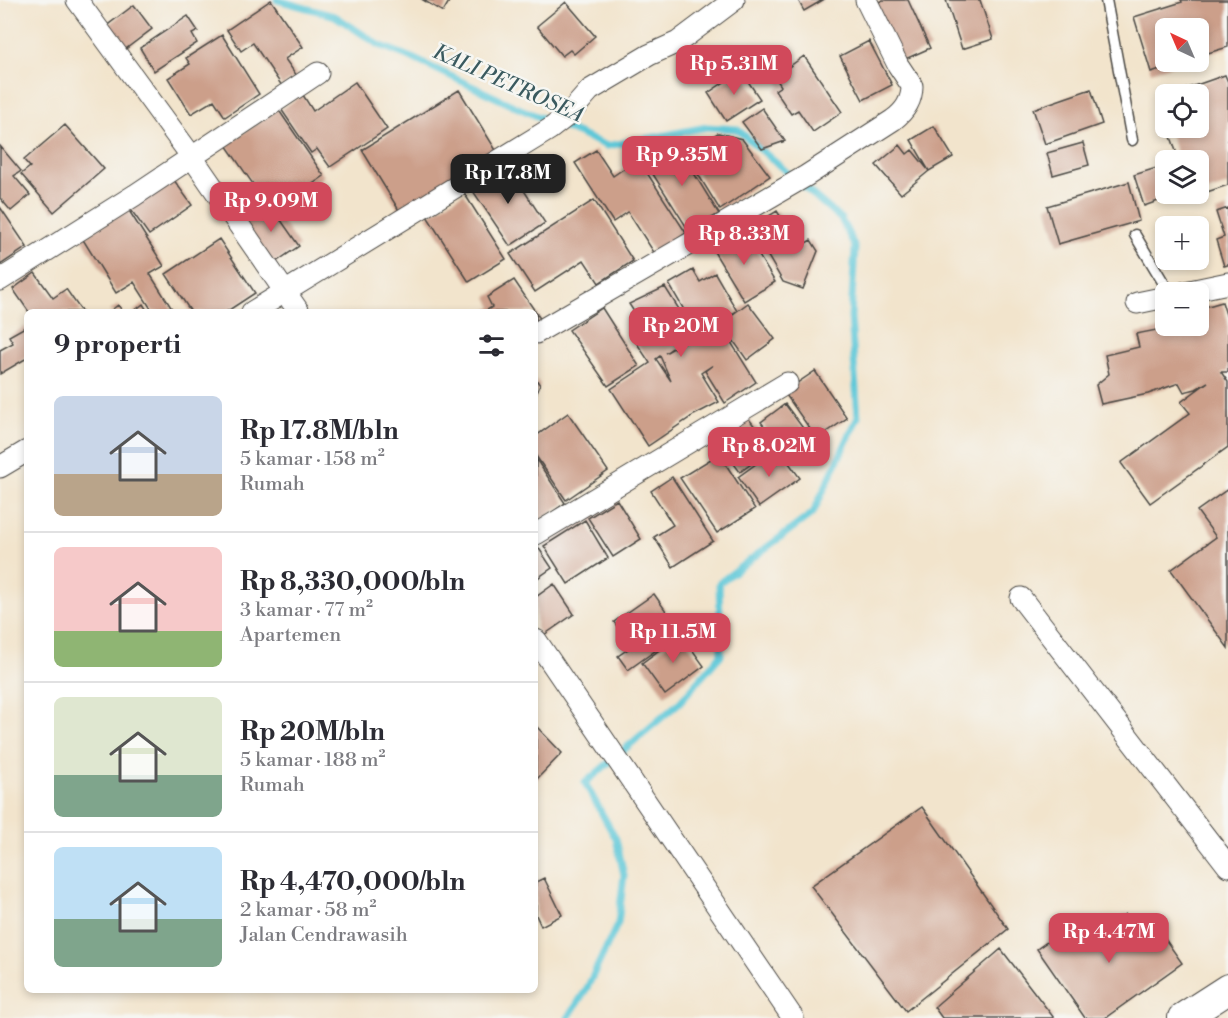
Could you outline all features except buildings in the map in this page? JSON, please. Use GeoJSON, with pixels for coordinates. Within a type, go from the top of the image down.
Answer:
{"type":"FeatureCollection","features":[{"type":"Feature","properties":{"kind":"main road"},"geometry":{"type":"LineString","coordinates":[[1183,1018],[1228,989]]}},
{"type":"Feature","properties":{"kind":"street"},"geometry":{"type":"LineString","coordinates":[[76,0],[223,200],[297,309]]}},
{"type":"Feature","properties":{"kind":"street"},"geometry":{"type":"LineString","coordinates":[[257,309],[550,129],[568,115],[590,90],[649,55],[678,42],[734,0]]}},
{"type":"Feature","properties":{"kind":"street"},"geometry":{"type":"LineString","coordinates":[[538,332],[806,176],[904,111],[910,100],[912,86],[898,65],[866,0]]}},
{"type":"Feature","properties":{"kind":"street"},"geometry":{"type":"LineString","coordinates":[[0,280],[135,195],[318,73]]}},
{"type":"Feature","properties":{"kind":"street"},"geometry":{"type":"LineString","coordinates":[[1209,287],[1228,283]]}},
{"type":"Feature","properties":{"kind":"street"},"geometry":{"type":"LineString","coordinates":[[1137,303],[1155,299]]}},
{"type":"Feature","properties":{"kind":"street"},"geometry":{"type":"LineString","coordinates":[[538,533],[787,383]]}},
{"type":"Feature","properties":{"kind":"street"},"geometry":{"type":"LineString","coordinates":[[0,467],[24,453]]}},
{"type":"Feature","properties":{"kind":"street"},"geometry":{"type":"LineString","coordinates":[[1021,598],[1228,866]]}},
{"type":"Feature","properties":{"kind":"street"},"geometry":{"type":"LineString","coordinates":[[538,643],[793,1018]]}},
{"type":"Feature","properties":{"kind":"lane"},"geometry":{"type":"LineString","coordinates":[[1106,0],[1132,140]]}},
{"type":"Feature","properties":{"kind":"lane"},"geometry":{"type":"LineString","coordinates":[[1135,235],[1164,282]]}},
{"type":"Feature","properties":{"kind":"waterway","name":"KALI PETROSEA"},"geometry":{"type":"LineString","coordinates":[[277,0],[335,16],[379,45],[607,146],[707,127],[737,129],[841,219],[855,247],[851,317],[858,417],[813,513],[719,583],[721,655],[680,702],[585,783],[616,839],[624,875],[618,923],[587,988],[568,1018]]}}]}
